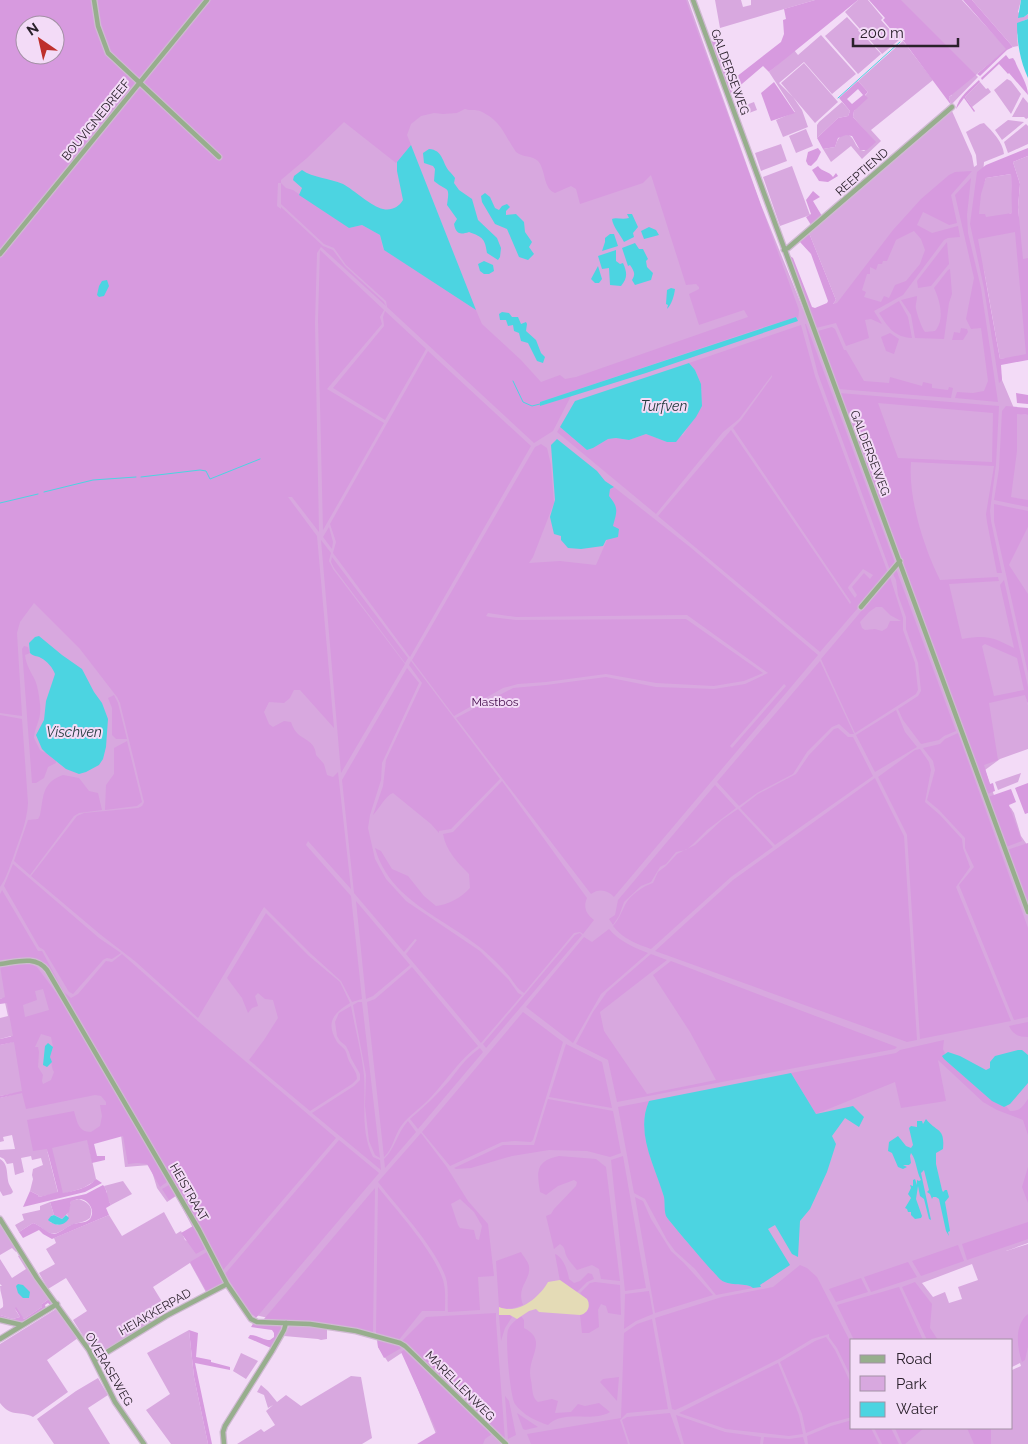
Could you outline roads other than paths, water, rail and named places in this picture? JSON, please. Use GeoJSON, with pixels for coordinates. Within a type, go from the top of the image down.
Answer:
{"type":"FeatureCollection","features":[{"type":"Feature","properties":{"kind":"street"},"geometry":{"type":"LineString","coordinates":[[94,0],[98,26],[108,53],[219,157]]}},
{"type":"Feature","properties":{"kind":"street","name":"BOUVIGNEDREEF"},"geometry":{"type":"LineString","coordinates":[[0,254],[208,0]]}},
{"type":"Feature","properties":{"kind":"street","name":"GALDERSEWEG"},"geometry":{"type":"LineString","coordinates":[[693,0],[1028,912]]}},
{"type":"Feature","properties":{"kind":"street","name":"REEPTIEND"},"geometry":{"type":"LineString","coordinates":[[784,250],[952,108]]}},
{"type":"Feature","properties":{"kind":"street"},"geometry":{"type":"LineString","coordinates":[[861,607],[900,561]]}},
{"type":"Feature","properties":{"kind":"street","name":"HEISTRAAT"},"geometry":{"type":"LineString","coordinates":[[0,964],[29,960],[39,963],[46,968],[199,1230],[227,1284],[253,1321],[286,1323]]}},
{"type":"Feature","properties":{"kind":"street","name":"OVERASEWEG"},"geometry":{"type":"LineString","coordinates":[[0,1218],[37,1278],[57,1304],[94,1360],[115,1402],[144,1444]]}},
{"type":"Feature","properties":{"kind":"street","name":"HEIAKKERPAD"},"geometry":{"type":"LineString","coordinates":[[94,1360],[166,1316],[227,1284]]}},
{"type":"Feature","properties":{"kind":"street"},"geometry":{"type":"LineString","coordinates":[[0,1339],[57,1304]]}},
{"type":"Feature","properties":{"kind":"street"},"geometry":{"type":"LineString","coordinates":[[0,1320],[22,1325]]}},
{"type":"Feature","properties":{"kind":"street"},"geometry":{"type":"LineString","coordinates":[[223,1444],[225,1426],[272,1351],[286,1323]]}},
{"type":"Feature","properties":{"kind":"street","name":"MARELLENWEG"},"geometry":{"type":"LineString","coordinates":[[286,1323],[310,1324],[400,1343],[506,1444]]}},
{"type":"Feature","properties":{"kind":"water"},"geometry":{"type":"Polygon","coordinates":[[[1021,0],[1028,0],[1028,14],[1018,18],[1021,0]]]}},
{"type":"Feature","properties":{"kind":"water"},"geometry":{"type":"Polygon","coordinates":[[[1028,19],[1028,78],[1020,51],[1017,23],[1028,19]]]}},
{"type":"Feature","properties":{"kind":"water"},"geometry":{"type":"Polygon","coordinates":[[[411,145],[476,310],[384,250],[380,235],[362,225],[349,228],[299,195],[302,188],[293,180],[294,176],[302,170],[311,175],[343,184],[379,208],[392,209],[403,200],[397,162],[411,145]]]}},
{"type":"Feature","properties":{"kind":"water"},"geometry":{"type":"Polygon","coordinates":[[[429,149],[440,154],[455,178],[454,183],[459,190],[472,199],[478,220],[497,238],[501,248],[498,260],[487,253],[484,242],[480,237],[469,232],[459,233],[456,230],[454,224],[457,219],[447,205],[448,191],[434,181],[435,169],[433,166],[424,163],[423,153],[429,149]]]}},
{"type":"Feature","properties":{"kind":"water"},"geometry":{"type":"Polygon","coordinates":[[[485,193],[490,197],[495,208],[499,210],[507,204],[510,207],[506,211],[506,215],[516,214],[524,222],[525,232],[532,242],[529,247],[534,254],[528,260],[519,257],[507,229],[495,224],[482,202],[481,196],[485,193]]]}},
{"type":"Feature","properties":{"kind":"water"},"geometry":{"type":"Polygon","coordinates":[[[627,214],[632,214],[638,227],[633,233],[634,237],[624,242],[615,228],[612,219],[629,218],[627,214]]]}},
{"type":"Feature","properties":{"kind":"water"},"geometry":{"type":"Polygon","coordinates":[[[649,227],[656,230],[659,235],[644,239],[641,231],[649,227]]]}},
{"type":"Feature","properties":{"kind":"water"},"geometry":{"type":"Polygon","coordinates":[[[610,234],[614,234],[618,246],[602,251],[605,238],[610,234]]]}},
{"type":"Feature","properties":{"kind":"water"},"geometry":{"type":"Polygon","coordinates":[[[635,243],[639,249],[643,249],[648,259],[646,261],[647,267],[653,273],[651,280],[635,285],[632,280],[634,276],[633,271],[630,265],[628,266],[622,248],[635,243]]]}},
{"type":"Feature","properties":{"kind":"water"},"geometry":{"type":"Polygon","coordinates":[[[616,250],[616,261],[620,264],[623,263],[626,272],[626,278],[621,286],[610,285],[609,268],[602,269],[598,256],[616,250]]]}},
{"type":"Feature","properties":{"kind":"water"},"geometry":{"type":"Polygon","coordinates":[[[484,261],[493,265],[494,271],[484,274],[480,271],[478,264],[484,261]]]}},
{"type":"Feature","properties":{"kind":"water"},"geometry":{"type":"Polygon","coordinates":[[[598,266],[602,279],[599,283],[595,283],[591,279],[598,266]]]}},
{"type":"Feature","properties":{"kind":"water"},"geometry":{"type":"Polygon","coordinates":[[[107,280],[109,286],[104,296],[99,297],[97,295],[99,286],[102,281],[107,280]]]}},
{"type":"Feature","properties":{"kind":"water"},"geometry":{"type":"Polygon","coordinates":[[[675,289],[675,292],[667,309],[667,290],[675,289]]]}},
{"type":"Feature","properties":{"kind":"water"},"geometry":{"type":"Polygon","coordinates":[[[502,312],[509,313],[512,317],[518,317],[521,324],[526,322],[526,331],[536,340],[541,353],[545,357],[543,363],[537,361],[528,343],[521,341],[519,333],[514,331],[513,325],[508,326],[506,320],[500,320],[499,314],[502,312]]]}},
{"type":"Feature","properties":{"kind":"water"},"geometry":{"type":"Polygon","coordinates":[[[796,317],[798,321],[646,373],[540,406],[540,402],[796,317]]]}},
{"type":"Feature","properties":{"kind":"water","name":"Turfven"},"geometry":{"type":"Polygon","coordinates":[[[689,363],[695,370],[701,384],[702,406],[696,417],[676,442],[667,442],[646,434],[629,440],[608,439],[587,450],[560,427],[575,401],[689,363]]]}},
{"type":"Feature","properties":{"kind":"water"},"geometry":{"type":"Polygon","coordinates":[[[557,439],[614,487],[610,489],[609,496],[616,507],[613,526],[619,529],[618,537],[606,540],[603,546],[581,549],[568,548],[561,540],[561,536],[554,534],[550,517],[555,500],[551,445],[557,439]]]}},
{"type":"Feature","properties":{"kind":"water","name":"Vischven"},"geometry":{"type":"Polygon","coordinates":[[[39,636],[82,669],[102,703],[108,719],[103,759],[99,765],[86,772],[79,774],[66,769],[42,749],[36,735],[44,720],[46,701],[55,674],[45,661],[30,653],[29,643],[39,636]]]}},
{"type":"Feature","properties":{"kind":"water"},"geometry":{"type":"Polygon","coordinates":[[[48,1043],[53,1047],[50,1057],[52,1062],[47,1067],[43,1065],[45,1046],[48,1043]]]}},
{"type":"Feature","properties":{"kind":"water"},"geometry":{"type":"Polygon","coordinates":[[[1022,1050],[1028,1055],[1028,1083],[1010,1104],[1004,1107],[992,1101],[942,1056],[948,1052],[960,1056],[986,1070],[990,1068],[990,1062],[995,1056],[1022,1050]]]}},
{"type":"Feature","properties":{"kind":"water"},"geometry":{"type":"Polygon","coordinates":[[[791,1073],[816,1114],[853,1106],[864,1117],[859,1127],[845,1118],[832,1136],[836,1144],[827,1172],[810,1209],[800,1221],[798,1257],[792,1254],[775,1225],[768,1229],[790,1265],[760,1285],[761,1287],[753,1288],[747,1285],[725,1282],[710,1268],[666,1216],[664,1197],[645,1137],[645,1113],[649,1101],[791,1073]]]}},
{"type":"Feature","properties":{"kind":"water"},"geometry":{"type":"Polygon","coordinates":[[[926,1119],[943,1137],[943,1149],[936,1153],[936,1164],[942,1190],[943,1192],[947,1190],[949,1197],[945,1202],[950,1231],[948,1232],[949,1236],[946,1231],[939,1199],[933,1197],[932,1199],[927,1192],[929,1190],[924,1170],[921,1173],[931,1220],[929,1219],[924,1199],[920,1196],[918,1186],[916,1199],[921,1218],[915,1219],[911,1212],[908,1212],[905,1208],[911,1198],[908,1194],[911,1188],[910,1185],[913,1186],[913,1180],[915,1179],[917,1185],[917,1180],[921,1180],[911,1153],[911,1163],[903,1165],[907,1167],[903,1169],[898,1167],[892,1153],[888,1151],[889,1142],[898,1136],[906,1146],[911,1148],[913,1145],[909,1128],[911,1126],[917,1127],[917,1121],[922,1121],[923,1124],[926,1119]]]}},
{"type":"Feature","properties":{"kind":"water"},"geometry":{"type":"Polygon","coordinates":[[[54,1215],[62,1219],[66,1215],[69,1218],[65,1223],[57,1225],[48,1220],[54,1215]]]}},
{"type":"Feature","properties":{"kind":"water"},"geometry":{"type":"Polygon","coordinates":[[[18,1284],[23,1285],[30,1292],[29,1298],[23,1298],[18,1293],[16,1286],[18,1284]]]}},
{"type":"Feature","properties":{"kind":"waterway"},"geometry":{"type":"LineString","coordinates":[[838,98],[900,42]]}},
{"type":"Feature","properties":{"kind":"waterway"},"geometry":{"type":"LineString","coordinates":[[513,381],[523,402],[532,406],[540,404]]}},
{"type":"Feature","properties":{"kind":"waterway"},"geometry":{"type":"LineString","coordinates":[[141,477],[200,470],[206,471],[210,479],[260,459]]}},
{"type":"Feature","properties":{"kind":"waterway"},"geometry":{"type":"LineString","coordinates":[[44,492],[93,480],[136,477]]}},
{"type":"Feature","properties":{"kind":"waterway"},"geometry":{"type":"LineString","coordinates":[[0,503],[38,494]]}},
{"type":"Feature","properties":{"kind":"park label","name":"Mastbos"},"geometry":{"type":"Point","coordinates":[495,702]}}]}
